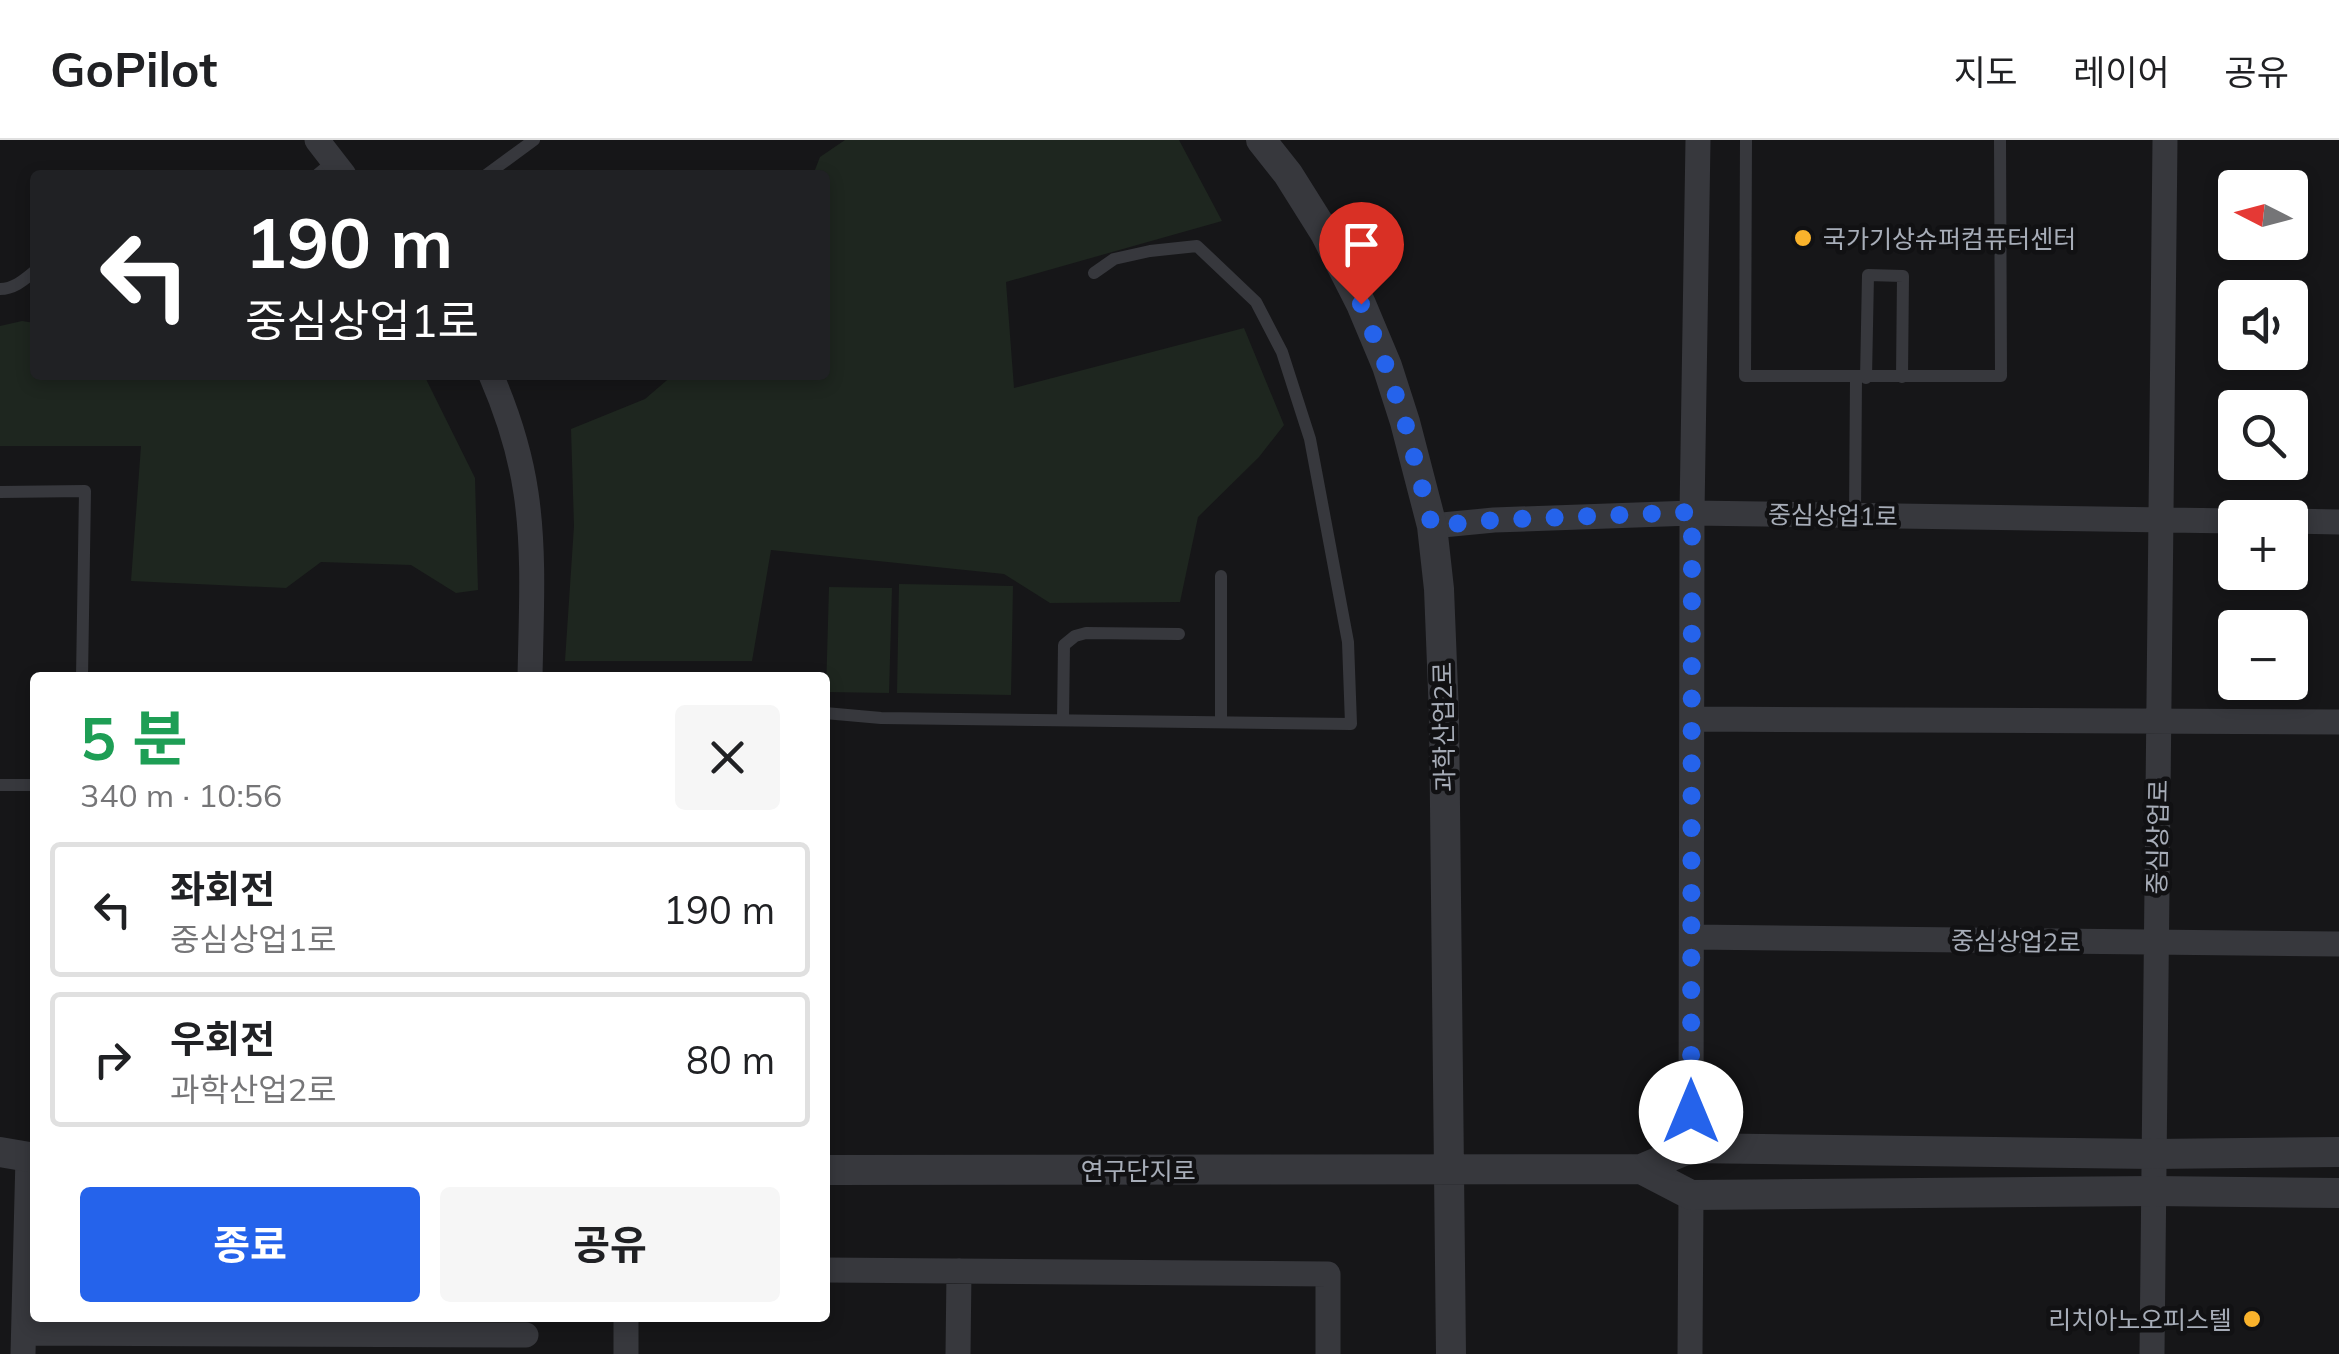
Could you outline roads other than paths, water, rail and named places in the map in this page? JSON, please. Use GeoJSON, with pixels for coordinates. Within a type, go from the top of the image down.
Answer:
{"type":"FeatureCollection","features":[{"type":"Feature","properties":{"kind":"street"},"geometry":{"type":"LineString","coordinates":[[317,140],[331,170]]}},
{"type":"Feature","properties":{"kind":"street","name":"과학산업2로"},"geometry":{"type":"LineString","coordinates":[[1261,140],[1326,233],[1361,304],[1405,422],[1432,526],[1439,588],[1444,715],[1451,1354]]}},
{"type":"Feature","properties":{"kind":"street"},"geometry":{"type":"LineString","coordinates":[[1690,1148],[1692,512],[1698,140]]}},
{"type":"Feature","properties":{"kind":"street","name":"중심상업로"},"geometry":{"type":"LineString","coordinates":[[2152,1354],[2165,140]]}},
{"type":"Feature","properties":{"kind":"street"},"geometry":{"type":"LineString","coordinates":[[493,380],[518,454],[526,494],[530,672]]}},
{"type":"Feature","properties":{"kind":"street","name":"중심상업1로"},"geometry":{"type":"LineString","coordinates":[[1432,526],[1692,512],[2218,520]]}},
{"type":"Feature","properties":{"kind":"street"},"geometry":{"type":"LineString","coordinates":[[2308,521],[2339,522]]}},
{"type":"Feature","properties":{"kind":"street"},"geometry":{"type":"LineString","coordinates":[[1693,718],[2339,722]]}},
{"type":"Feature","properties":{"kind":"street","name":"중심상업2로"},"geometry":{"type":"LineString","coordinates":[[1692,937],[2339,944]]}},
{"type":"Feature","properties":{"kind":"street"},"geometry":{"type":"LineString","coordinates":[[1450,1168],[1641,1169],[1690,1148],[2154,1154],[2339,1152]]}},
{"type":"Feature","properties":{"kind":"street"},"geometry":{"type":"LineString","coordinates":[[21,1156],[24,1343],[525,1336]]}},
{"type":"Feature","properties":{"kind":"street","name":"연구단지로"},"geometry":{"type":"LineString","coordinates":[[830,1170],[1450,1168]]}},
{"type":"Feature","properties":{"kind":"street"},"geometry":{"type":"LineString","coordinates":[[1641,1169],[1690,1195],[2339,1193]]}},
{"type":"Feature","properties":{"kind":"street"},"geometry":{"type":"LineString","coordinates":[[1690,1195],[1690,1354]]}},
{"type":"Feature","properties":{"kind":"street"},"geometry":{"type":"LineString","coordinates":[[830,1270],[1328,1274],[1328,1354]]}},
{"type":"Feature","properties":{"kind":"street"},"geometry":{"type":"LineString","coordinates":[[958,1270],[958,1354]]}},
{"type":"Feature","properties":{"kind":"street"},"geometry":{"type":"LineString","coordinates":[[626,1322],[626,1354]]}},
{"type":"Feature","properties":{"kind":"lane"},"geometry":{"type":"LineString","coordinates":[[493,170],[534,140]]}},
{"type":"Feature","properties":{"kind":"lane"},"geometry":{"type":"LineString","coordinates":[[1746,140],[1746,376],[1861,378],[2001,376],[2000,140]]}},
{"type":"Feature","properties":{"kind":"lane"},"geometry":{"type":"LineString","coordinates":[[830,713],[856,717],[1351,724],[1348,642],[1310,439],[1282,352],[1256,302],[1197,246],[1114,260],[1094,273]]}},
{"type":"Feature","properties":{"kind":"lane"},"geometry":{"type":"LineString","coordinates":[[0,290],[30,276]]}},
{"type":"Feature","properties":{"kind":"lane"},"geometry":{"type":"LineString","coordinates":[[1855,515],[1868,276],[1903,276],[1902,377]]}},
{"type":"Feature","properties":{"kind":"lane"},"geometry":{"type":"LineString","coordinates":[[0,492],[85,492],[82,672]]}},
{"type":"Feature","properties":{"kind":"lane"},"geometry":{"type":"LineString","coordinates":[[1221,576],[1222,722]]}},
{"type":"Feature","properties":{"kind":"lane"},"geometry":{"type":"LineString","coordinates":[[1063,720],[1064,645],[1075,636],[1179,634]]}},
{"type":"Feature","properties":{"kind":"lane"},"geometry":{"type":"LineString","coordinates":[[0,785],[30,785]]}},
{"type":"Feature","properties":{"kind":"place","name":"국가기상슈퍼컴퓨터센터"},"geometry":{"type":"Point","coordinates":[1803,238]}},
{"type":"Feature","properties":{"kind":"place","name":"리치아노오피스텔"},"geometry":{"type":"Point","coordinates":[2252,1319]}}]}
